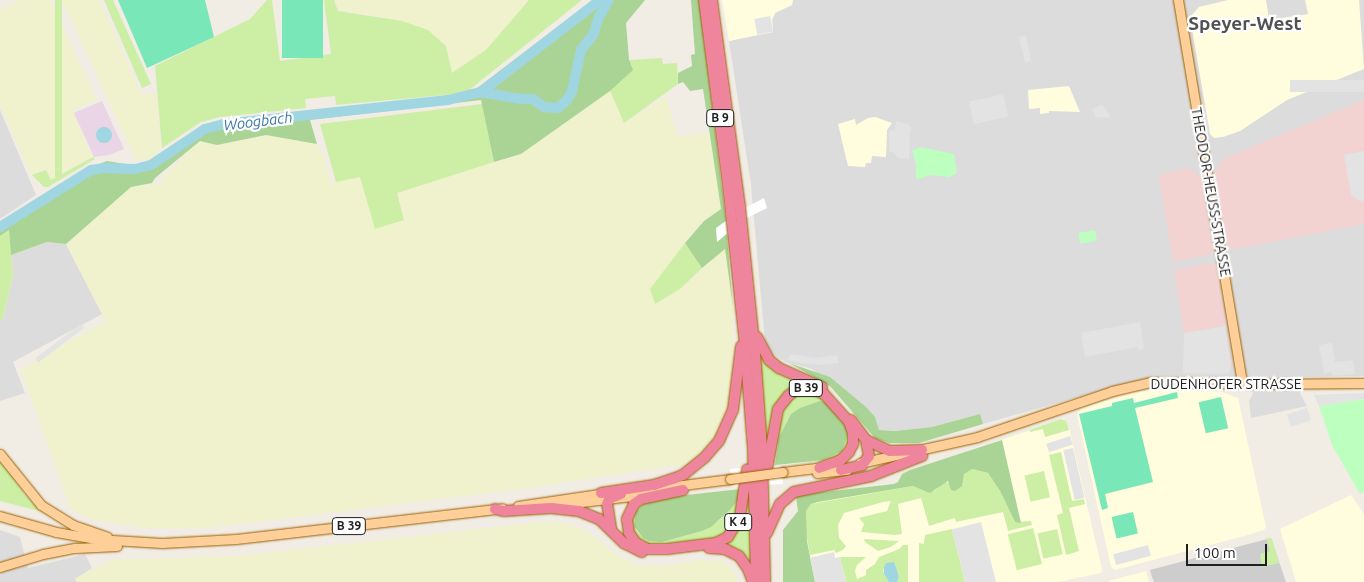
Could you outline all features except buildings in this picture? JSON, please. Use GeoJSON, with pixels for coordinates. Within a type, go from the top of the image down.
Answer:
{"type":"FeatureCollection","features":[{"type":"Feature","properties":{"kind":"highway","name":"B 9"},"geometry":{"type":"LineString","coordinates":[[704,0],[727,176],[744,334],[751,424],[754,582]]}},
{"type":"Feature","properties":{"kind":"highway","name":"B 9"},"geometry":{"type":"LineString","coordinates":[[712,0],[740,207],[753,326],[764,495],[765,582]]}},
{"type":"Feature","properties":{"kind":"highway","name":"B 9"},"geometry":{"type":"LineString","coordinates":[[753,326],[761,348],[769,360],[780,368],[813,381],[827,390],[866,440],[890,451],[922,453]]}},
{"type":"Feature","properties":{"kind":"highway","name":"B 39"},"geometry":{"type":"LineString","coordinates":[[605,496],[673,479],[705,457],[719,441],[733,410],[738,362],[744,334]]}},
{"type":"Feature","properties":{"kind":"highway","name":"B 39"},"geometry":{"type":"LineString","coordinates":[[764,495],[778,409],[788,396],[797,389],[810,387],[824,394],[849,422],[853,433],[853,444],[850,452],[841,460],[819,468]]}},
{"type":"Feature","properties":{"kind":"highway","name":"K 4"},"geometry":{"type":"LineString","coordinates":[[683,490],[641,500],[634,504],[627,519],[629,534],[636,544],[648,549],[667,549],[712,544],[728,537],[736,526],[743,506],[751,424]]}},
{"type":"Feature","properties":{"kind":"highway"},"geometry":{"type":"LineString","coordinates":[[842,470],[865,462],[869,453],[866,440]]}},
{"type":"Feature","properties":{"kind":"highway","name":"K 4"},"geometry":{"type":"LineString","coordinates":[[765,539],[780,504],[794,492],[871,476],[922,453]]}},
{"type":"Feature","properties":{"kind":"highway","name":"B 39"},"geometry":{"type":"LineString","coordinates":[[605,496],[629,491]]}},
{"type":"Feature","properties":{"kind":"highway"},"geometry":{"type":"LineString","coordinates":[[605,496],[606,510],[611,528]]}},
{"type":"Feature","properties":{"kind":"highway","name":"B 39"},"geometry":{"type":"LineString","coordinates":[[495,509],[504,511],[546,505],[589,514],[611,528],[624,543],[634,550],[647,553],[718,547],[733,551],[744,562],[754,582]]}},
{"type":"Feature","properties":{"kind":"main road","name":"THEODOR-HEUSS-STRASSE"},"geometry":{"type":"LineString","coordinates":[[1178,0],[1242,384]]}},
{"type":"Feature","properties":{"kind":"main road","name":"DUDENHOFER STRASSE"},"geometry":{"type":"LineString","coordinates":[[842,470],[922,453],[977,437],[1112,391],[1150,382],[1242,384],[1364,383]]}},
{"type":"Feature","properties":{"kind":"main road","name":"DUDENHOFER STRASSE"},"geometry":{"type":"LineString","coordinates":[[819,468],[922,453]]}},
{"type":"Feature","properties":{"kind":"main road"},"geometry":{"type":"LineString","coordinates":[[0,454],[30,494],[52,513],[83,529],[134,543]]}},
{"type":"Feature","properties":{"kind":"main road","name":"B 39"},"geometry":{"type":"LineString","coordinates":[[783,475],[819,468]]}},
{"type":"Feature","properties":{"kind":"main road","name":"B 39"},"geometry":{"type":"LineString","coordinates":[[629,491],[842,470]]}},
{"type":"Feature","properties":{"kind":"main road","name":"B 39"},"geometry":{"type":"LineString","coordinates":[[546,505],[605,496],[683,490],[730,481]]}},
{"type":"Feature","properties":{"kind":"main road","name":"B 39"},"geometry":{"type":"LineString","coordinates":[[0,516],[78,536],[134,543],[162,543],[236,539],[495,509]]}},
{"type":"Feature","properties":{"kind":"main road"},"geometry":{"type":"LineString","coordinates":[[0,567],[17,564],[39,555],[75,548],[162,543]]}},
{"type":"Feature","properties":{"kind":"shaded area"},"geometry":{"type":"Polygon","coordinates":[[[722,0],[793,0],[792,5],[775,13],[772,20],[773,32],[729,41],[722,0]]]}},
{"type":"Feature","properties":{"kind":"shaded area"},"geometry":{"type":"Polygon","coordinates":[[[793,0],[1364,0],[1364,376],[1298,377],[1300,393],[1307,406],[1251,418],[1249,401],[1253,394],[1253,384],[1128,383],[983,424],[980,414],[932,427],[895,431],[879,430],[812,369],[786,362],[771,353],[765,342],[751,185],[729,41],[773,32],[772,20],[775,13],[792,5],[793,0]]]}},
{"type":"Feature","properties":{"kind":"shaded area"},"geometry":{"type":"Polygon","coordinates":[[[1228,0],[1266,0],[1269,20],[1308,14],[1305,0],[1359,0],[1364,69],[1287,100],[1240,131],[1214,138],[1210,134],[1190,17],[1199,7],[1228,0]]]}},
{"type":"Feature","properties":{"kind":"shaded area"},"geometry":{"type":"Polygon","coordinates":[[[770,16],[773,32],[757,35],[754,19],[770,16]]]}},
{"type":"Feature","properties":{"kind":"shaded area"},"geometry":{"type":"Polygon","coordinates":[[[1026,35],[1031,61],[1025,63],[1019,37],[1026,35]]]}},
{"type":"Feature","properties":{"kind":"shaded area"},"geometry":{"type":"Polygon","coordinates":[[[1290,80],[1364,80],[1364,92],[1290,92],[1290,80]]]}},
{"type":"Feature","properties":{"kind":"shaded area"},"geometry":{"type":"Polygon","coordinates":[[[1069,86],[1080,112],[1049,111],[1049,113],[1040,114],[1040,108],[1029,109],[1028,90],[1069,86]]]}},
{"type":"Feature","properties":{"kind":"shaded area"},"geometry":{"type":"Polygon","coordinates":[[[1003,94],[1008,116],[974,124],[969,102],[1003,94]]]}},
{"type":"Feature","properties":{"kind":"shaded area"},"geometry":{"type":"Polygon","coordinates":[[[1364,100],[1364,224],[1235,249],[1228,247],[1214,175],[1223,159],[1364,100]]]}},
{"type":"Feature","properties":{"kind":"shaded area"},"geometry":{"type":"Polygon","coordinates":[[[102,101],[124,149],[109,155],[94,157],[74,113],[102,101]]]}},
{"type":"Feature","properties":{"kind":"shaded area"},"geometry":{"type":"Polygon","coordinates":[[[1102,104],[1109,118],[1096,117],[1092,109],[1102,104]]]}},
{"type":"Feature","properties":{"kind":"shaded area"},"geometry":{"type":"Polygon","coordinates":[[[0,110],[36,195],[0,219],[0,110]]]}},
{"type":"Feature","properties":{"kind":"shaded area"},"geometry":{"type":"Polygon","coordinates":[[[875,117],[892,123],[887,130],[886,157],[872,156],[871,163],[866,163],[865,167],[848,166],[838,124],[855,119],[856,125],[868,118],[875,117]]]}},
{"type":"Feature","properties":{"kind":"shaded area"},"geometry":{"type":"Polygon","coordinates":[[[896,121],[908,124],[912,128],[910,130],[909,159],[898,158],[893,152],[889,152],[889,131],[895,129],[896,121]]]}},
{"type":"Feature","properties":{"kind":"shaded area"},"geometry":{"type":"Polygon","coordinates":[[[1364,151],[1364,201],[1361,202],[1351,195],[1344,155],[1364,151]]]}},
{"type":"Feature","properties":{"kind":"shaded area"},"geometry":{"type":"Polygon","coordinates":[[[1186,168],[1193,170],[1201,178],[1213,251],[1209,255],[1173,262],[1159,175],[1186,168]]]}},
{"type":"Feature","properties":{"kind":"shaded area"},"geometry":{"type":"Polygon","coordinates":[[[47,242],[66,244],[102,314],[13,362],[25,393],[0,401],[0,320],[3,318],[13,277],[11,255],[47,242]]]}},
{"type":"Feature","properties":{"kind":"shaded area"},"geometry":{"type":"Polygon","coordinates":[[[1211,263],[1217,268],[1232,366],[1229,373],[1225,374],[1183,373],[1184,333],[1174,270],[1211,263]]]}},
{"type":"Feature","properties":{"kind":"shaded area"},"geometry":{"type":"Polygon","coordinates":[[[1140,322],[1144,349],[1138,350],[1137,347],[1085,357],[1081,333],[1140,322]]]}},
{"type":"Feature","properties":{"kind":"shaded area"},"geometry":{"type":"Polygon","coordinates":[[[81,324],[84,328],[38,362],[35,358],[81,324]]]}},
{"type":"Feature","properties":{"kind":"shaded area"},"geometry":{"type":"Polygon","coordinates":[[[1225,326],[1231,364],[1229,373],[1183,373],[1184,333],[1225,326]]]}},
{"type":"Feature","properties":{"kind":"shaded area"},"geometry":{"type":"Polygon","coordinates":[[[1332,343],[1335,362],[1353,360],[1355,374],[1333,376],[1331,372],[1324,374],[1319,345],[1332,343]]]}},
{"type":"Feature","properties":{"kind":"shaded area"},"geometry":{"type":"Polygon","coordinates":[[[790,354],[815,358],[837,355],[839,363],[822,365],[801,363],[787,360],[790,354]]]}},
{"type":"Feature","properties":{"kind":"shaded area"},"geometry":{"type":"Polygon","coordinates":[[[1165,388],[1222,392],[1238,398],[1266,527],[1264,530],[1248,535],[1115,570],[1111,567],[1077,414],[1082,408],[1130,393],[1165,388]]]}},
{"type":"Feature","properties":{"kind":"shaded area"},"geometry":{"type":"Polygon","coordinates":[[[1364,393],[1364,399],[1319,406],[1314,395],[1364,393]]]}},
{"type":"Feature","properties":{"kind":"shaded area"},"geometry":{"type":"Polygon","coordinates":[[[1307,408],[1311,420],[1291,427],[1287,414],[1307,408]]]}},
{"type":"Feature","properties":{"kind":"shaded area"},"geometry":{"type":"Polygon","coordinates":[[[1063,419],[1069,428],[1102,569],[1101,573],[1058,582],[811,582],[799,501],[913,484],[995,442],[1063,419]]]}},
{"type":"Feature","properties":{"kind":"shaded area"},"geometry":{"type":"Polygon","coordinates":[[[1070,436],[1073,445],[1049,452],[1046,444],[1070,436]]]}},
{"type":"Feature","properties":{"kind":"shaded area"},"geometry":{"type":"Polygon","coordinates":[[[1073,448],[1084,498],[1075,500],[1063,450],[1073,448]]]}},
{"type":"Feature","properties":{"kind":"shaded area"},"geometry":{"type":"Polygon","coordinates":[[[1351,495],[1364,514],[1364,582],[1296,582],[1280,529],[1351,495]]]}},
{"type":"Feature","properties":{"kind":"shaded area"},"geometry":{"type":"Polygon","coordinates":[[[981,522],[996,582],[965,582],[952,529],[981,522]]]}},
{"type":"Feature","properties":{"kind":"shaded area"},"geometry":{"type":"Polygon","coordinates":[[[0,530],[20,537],[28,568],[85,554],[92,568],[75,579],[77,582],[0,582],[0,530]]]}},
{"type":"Feature","properties":{"kind":"shaded area"},"geometry":{"type":"Polygon","coordinates":[[[1271,538],[1286,582],[1154,582],[1152,577],[1150,570],[1271,538]]]}},
{"type":"Feature","properties":{"kind":"shaded area"},"geometry":{"type":"Polygon","coordinates":[[[1148,545],[1151,556],[1116,565],[1113,554],[1148,545]]]}},
{"type":"Feature","properties":{"kind":"shaded area"},"geometry":{"type":"Polygon","coordinates":[[[834,552],[835,558],[840,557],[846,582],[815,582],[810,558],[834,552]]]}},
{"type":"Feature","properties":{"kind":"shaded area"},"geometry":{"type":"Polygon","coordinates":[[[1146,571],[1149,582],[1109,582],[1109,581],[1146,571]]]}},
{"type":"Feature","properties":{"kind":"green space"},"geometry":{"type":"Polygon","coordinates":[[[19,0],[50,0],[97,100],[72,111],[93,157],[51,180],[46,169],[31,175],[0,105],[0,10],[19,0]]]}},
{"type":"Feature","properties":{"kind":"green space"},"geometry":{"type":"Polygon","coordinates":[[[55,0],[62,0],[62,177],[55,177],[55,0]]]}},
{"type":"Feature","properties":{"kind":"green space"},"geometry":{"type":"Polygon","coordinates":[[[62,0],[99,0],[141,94],[156,93],[161,147],[151,159],[136,160],[62,0]]]}},
{"type":"Feature","properties":{"kind":"green space"},"geometry":{"type":"Polygon","coordinates":[[[104,0],[113,0],[151,84],[142,88],[104,0]]]}},
{"type":"Feature","properties":{"kind":"green space"},"geometry":{"type":"Polygon","coordinates":[[[118,0],[205,0],[214,37],[147,68],[118,0]]]}},
{"type":"Feature","properties":{"kind":"green space"},"geometry":{"type":"Polygon","coordinates":[[[267,0],[272,0],[280,61],[331,54],[324,0],[334,0],[338,11],[402,21],[428,30],[446,46],[452,73],[486,50],[529,0],[582,0],[469,90],[456,94],[336,105],[335,96],[305,99],[306,108],[220,117],[201,122],[162,148],[155,66],[250,19],[267,0]]]}},
{"type":"Feature","properties":{"kind":"green space"},"geometry":{"type":"Polygon","coordinates":[[[282,0],[323,0],[323,58],[282,58],[282,0]]]}},
{"type":"Feature","properties":{"kind":"green space"},"geometry":{"type":"Polygon","coordinates":[[[335,0],[529,0],[486,51],[452,73],[446,46],[402,21],[338,10],[335,0]]]}},
{"type":"Feature","properties":{"kind":"green space"},"geometry":{"type":"Polygon","coordinates":[[[593,0],[645,0],[626,23],[629,60],[633,70],[610,91],[521,154],[494,162],[481,100],[310,120],[317,144],[266,135],[217,145],[200,141],[155,178],[152,183],[131,187],[66,244],[47,242],[11,255],[9,230],[0,236],[0,223],[81,171],[107,161],[137,166],[150,164],[202,125],[223,120],[468,95],[593,0]]]}},
{"type":"Feature","properties":{"kind":"green space"},"geometry":{"type":"Polygon","coordinates":[[[691,0],[699,0],[725,213],[733,307],[725,249],[702,268],[685,243],[704,221],[721,209],[703,89],[690,91],[683,82],[678,84],[678,73],[692,66],[691,55],[695,54],[691,0]]]}},
{"type":"Feature","properties":{"kind":"green space"},"geometry":{"type":"Polygon","coordinates":[[[662,58],[663,64],[677,63],[678,84],[624,123],[610,91],[632,70],[629,60],[662,58]]]}},
{"type":"Feature","properties":{"kind":"green space"},"geometry":{"type":"Polygon","coordinates":[[[610,91],[624,123],[666,97],[677,137],[711,132],[721,210],[703,221],[650,289],[680,289],[725,248],[733,307],[733,381],[730,403],[714,441],[690,466],[672,466],[522,489],[206,528],[143,528],[90,519],[70,508],[21,370],[69,341],[106,322],[66,244],[131,187],[163,183],[162,178],[200,141],[217,145],[266,135],[317,144],[325,159],[330,183],[360,177],[375,229],[396,193],[521,154],[610,91]]]}},
{"type":"Feature","properties":{"kind":"green space"},"geometry":{"type":"Polygon","coordinates":[[[482,104],[494,162],[397,193],[404,220],[375,229],[360,177],[336,182],[320,124],[482,104]]]}},
{"type":"Feature","properties":{"kind":"green space"},"geometry":{"type":"Polygon","coordinates":[[[920,147],[954,154],[957,173],[949,177],[930,175],[916,180],[916,164],[912,151],[920,147]]]}},
{"type":"Feature","properties":{"kind":"green space"},"geometry":{"type":"Polygon","coordinates":[[[93,157],[95,159],[48,187],[44,187],[32,175],[46,170],[51,180],[93,157]]]}},
{"type":"Feature","properties":{"kind":"green space"},"geometry":{"type":"Polygon","coordinates":[[[9,230],[13,276],[3,318],[0,320],[0,236],[9,230]]]}},
{"type":"Feature","properties":{"kind":"green space"},"geometry":{"type":"Polygon","coordinates":[[[1095,230],[1097,241],[1080,244],[1078,233],[1095,230]]]}},
{"type":"Feature","properties":{"kind":"green space"},"geometry":{"type":"Polygon","coordinates":[[[685,243],[702,268],[680,289],[655,304],[650,289],[685,243]]]}},
{"type":"Feature","properties":{"kind":"green space"},"geometry":{"type":"Polygon","coordinates":[[[760,354],[811,384],[794,387],[767,445],[760,354]]]}},
{"type":"Feature","properties":{"kind":"green space"},"geometry":{"type":"Polygon","coordinates":[[[789,363],[830,377],[866,407],[875,417],[879,430],[895,431],[932,427],[980,414],[983,424],[919,443],[889,443],[875,438],[830,386],[789,363]]]}},
{"type":"Feature","properties":{"kind":"green space"},"geometry":{"type":"Polygon","coordinates":[[[814,391],[847,423],[851,439],[839,455],[831,459],[775,467],[823,460],[791,414],[779,437],[775,458],[779,416],[794,394],[814,391]]]}},
{"type":"Feature","properties":{"kind":"green space"},"geometry":{"type":"Polygon","coordinates":[[[1177,392],[1178,398],[1135,408],[1153,482],[1105,494],[1108,508],[1102,510],[1079,414],[1112,406],[1112,403],[1133,398],[1134,403],[1177,392]]]}},
{"type":"Feature","properties":{"kind":"green space"},"geometry":{"type":"Polygon","coordinates":[[[1221,397],[1228,428],[1206,433],[1199,402],[1221,397]]]}},
{"type":"Feature","properties":{"kind":"green space"},"geometry":{"type":"Polygon","coordinates":[[[1364,399],[1364,492],[1360,494],[1332,445],[1319,406],[1364,399]]]}},
{"type":"Feature","properties":{"kind":"green space"},"geometry":{"type":"Polygon","coordinates":[[[820,401],[826,403],[845,424],[848,434],[842,451],[823,460],[775,465],[779,437],[791,414],[800,408],[820,401]]]}},
{"type":"Feature","properties":{"kind":"green space"},"geometry":{"type":"Polygon","coordinates":[[[1061,419],[1066,421],[1069,430],[1045,437],[1043,429],[1030,432],[1030,430],[1061,419]]]}},
{"type":"Feature","properties":{"kind":"green space"},"geometry":{"type":"Polygon","coordinates":[[[1002,440],[1021,523],[1015,522],[1000,491],[988,473],[972,469],[964,474],[962,486],[955,491],[951,490],[948,481],[930,493],[913,486],[818,502],[811,504],[806,511],[807,541],[815,582],[783,582],[783,530],[798,511],[796,497],[806,494],[894,484],[898,482],[902,474],[910,470],[1002,440]]]}},
{"type":"Feature","properties":{"kind":"green space"},"geometry":{"type":"Polygon","coordinates":[[[1061,452],[1072,501],[1084,499],[1085,504],[1069,508],[1079,551],[1066,555],[1057,515],[1063,513],[1049,455],[1061,452]]]}},
{"type":"Feature","properties":{"kind":"green space"},"geometry":{"type":"Polygon","coordinates":[[[0,457],[25,495],[43,512],[0,501],[0,457]]]}},
{"type":"Feature","properties":{"kind":"green space"},"geometry":{"type":"Polygon","coordinates":[[[972,469],[988,473],[1000,491],[1015,522],[1031,521],[1032,525],[1008,531],[1003,512],[956,522],[955,518],[929,526],[921,498],[898,504],[902,534],[861,532],[864,524],[859,518],[887,511],[891,501],[883,502],[844,513],[838,525],[839,538],[846,546],[843,550],[836,553],[834,550],[810,555],[805,527],[806,511],[811,504],[913,486],[934,491],[945,482],[950,483],[962,478],[966,470],[972,469]]]}},
{"type":"Feature","properties":{"kind":"green space"},"geometry":{"type":"Polygon","coordinates":[[[1044,471],[1050,497],[1031,502],[1025,475],[1044,471]]]}},
{"type":"Feature","properties":{"kind":"green space"},"geometry":{"type":"Polygon","coordinates":[[[741,489],[741,496],[730,510],[711,527],[702,531],[662,542],[649,541],[643,538],[634,526],[636,511],[645,503],[659,498],[741,489]]]}},
{"type":"Feature","properties":{"kind":"green space"},"geometry":{"type":"Polygon","coordinates":[[[748,490],[750,490],[752,570],[749,561],[740,551],[722,544],[731,539],[741,523],[748,490]]]}},
{"type":"Feature","properties":{"kind":"green space"},"geometry":{"type":"Polygon","coordinates":[[[741,496],[737,515],[727,532],[714,538],[682,543],[648,544],[635,536],[632,529],[632,518],[636,511],[634,526],[638,533],[662,542],[702,531],[720,520],[741,496]]]}},
{"type":"Feature","properties":{"kind":"green space"},"geometry":{"type":"Polygon","coordinates":[[[1133,512],[1138,533],[1117,538],[1112,517],[1133,512]]]}},
{"type":"Feature","properties":{"kind":"green space"},"geometry":{"type":"Polygon","coordinates":[[[541,522],[564,523],[578,527],[588,532],[618,556],[638,565],[657,567],[701,560],[724,562],[731,566],[738,582],[77,582],[75,579],[110,560],[246,555],[541,522]]]}},
{"type":"Feature","properties":{"kind":"green space"},"geometry":{"type":"Polygon","coordinates":[[[1033,528],[1042,564],[1017,570],[1008,534],[1033,528]]]}},
{"type":"Feature","properties":{"kind":"green space"},"geometry":{"type":"Polygon","coordinates":[[[952,529],[965,582],[919,582],[919,543],[924,544],[925,535],[952,529]]]}},
{"type":"Feature","properties":{"kind":"green space"},"geometry":{"type":"Polygon","coordinates":[[[1057,529],[1063,554],[1043,559],[1038,533],[1057,529]]]}},
{"type":"Feature","properties":{"kind":"green space"},"geometry":{"type":"Polygon","coordinates":[[[1266,538],[1272,539],[1279,563],[1262,567],[1260,554],[1270,551],[1266,538]]]}},
{"type":"Feature","properties":{"kind":"green space"},"geometry":{"type":"Polygon","coordinates":[[[864,539],[899,541],[891,547],[878,551],[865,542],[864,539]]]}},
{"type":"Feature","properties":{"kind":"green space"},"geometry":{"type":"Polygon","coordinates":[[[903,545],[908,545],[908,582],[897,582],[899,577],[886,563],[883,571],[889,582],[846,582],[840,557],[866,557],[857,565],[855,571],[857,579],[866,575],[866,570],[875,564],[879,557],[899,549],[903,545]]]}},
{"type":"Feature","properties":{"kind":"water"},"geometry":{"type":"Polygon","coordinates":[[[104,127],[112,135],[104,143],[96,135],[104,127]]]}},
{"type":"Feature","properties":{"kind":"water"},"geometry":{"type":"Polygon","coordinates":[[[894,562],[899,577],[897,582],[889,582],[884,574],[884,567],[886,563],[894,562]]]}},
{"type":"Feature","properties":{"kind":"pier"},"geometry":{"type":"Polygon","coordinates":[[[764,198],[767,208],[743,220],[717,242],[716,228],[741,210],[764,198]]]}},
{"type":"Feature","properties":{"kind":"pier"},"geometry":{"type":"Polygon","coordinates":[[[782,466],[783,484],[731,487],[730,469],[782,466]]]}},
{"type":"Feature","properties":{"kind":"waterway","name":"Woogbach"},"geometry":{"type":"LineString","coordinates":[[481,92],[600,0]]}},
{"type":"Feature","properties":{"kind":"waterway","name":"Woogbach"},"geometry":{"type":"LineString","coordinates":[[0,227],[91,170],[103,168],[135,169],[151,165],[205,129],[224,124],[448,100],[481,92],[521,99],[533,99],[544,107],[558,108],[567,100],[572,91],[581,50],[593,35],[599,17],[609,0]]}},
{"type":"Feature","properties":{"kind":"district","name":"Speyer-West"},"geometry":{"type":"Point","coordinates":[1245,24]}}]}
